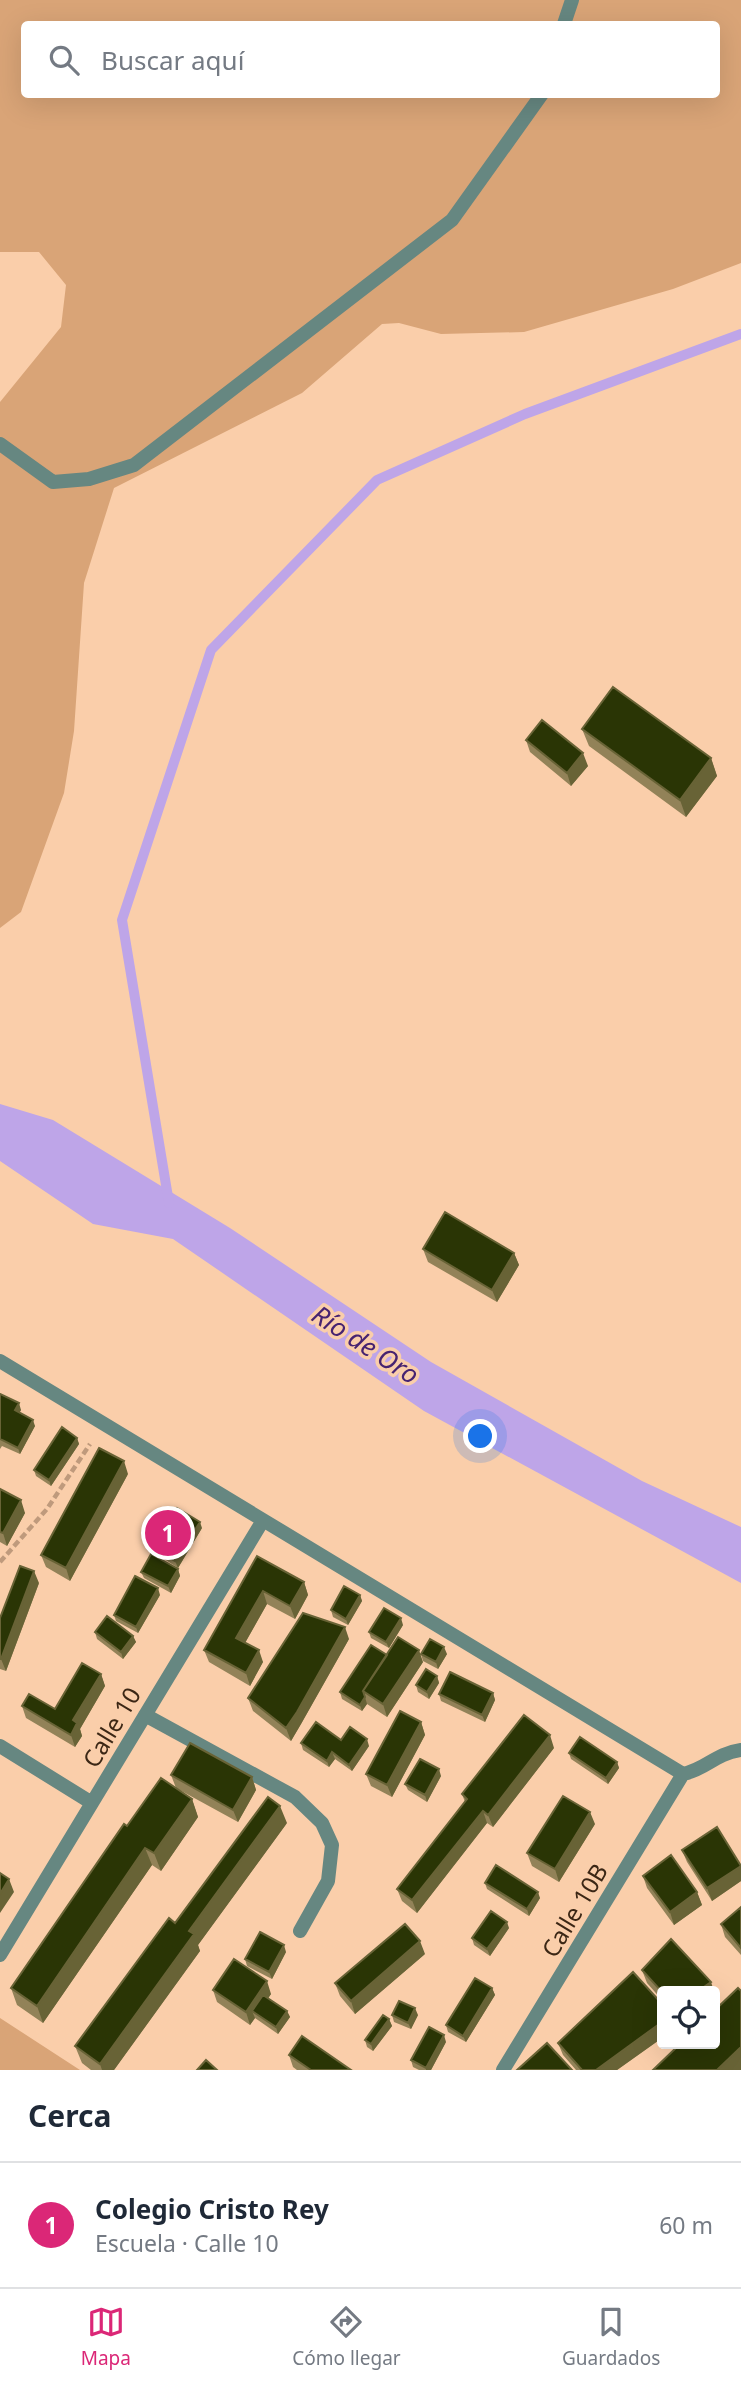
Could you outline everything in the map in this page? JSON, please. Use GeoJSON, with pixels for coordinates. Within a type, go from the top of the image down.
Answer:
{"type":"FeatureCollection","features":[{"type":"Feature","properties":{"kind":"street"},"geometry":{"type":"LineString","coordinates":[[565,21],[572,0]]}},
{"type":"Feature","properties":{"kind":"street"},"geometry":{"type":"LineString","coordinates":[[0,444],[53,482],[89,479],[134,465],[452,220],[539,98]]}},
{"type":"Feature","properties":{"kind":"street"},"geometry":{"type":"LineString","coordinates":[[0,1361],[101,1425],[683,1774],[695,1772],[723,1752],[741,1750]]}},
{"type":"Feature","properties":{"kind":"street","name":"Calle 10"},"geometry":{"type":"LineString","coordinates":[[0,1955],[262,1522]]}},
{"type":"Feature","properties":{"kind":"street"},"geometry":{"type":"LineString","coordinates":[[145,1715],[295,1797],[322,1823],[332,1845],[328,1881],[300,1931]]}},
{"type":"Feature","properties":{"kind":"street"},"geometry":{"type":"LineString","coordinates":[[0,1746],[92,1803]]}},
{"type":"Feature","properties":{"kind":"street","name":"Calle 10B"},"geometry":{"type":"LineString","coordinates":[[503,2070],[683,1774]]}},
{"type":"Feature","properties":{"kind":"path"},"geometry":{"type":"LineString","coordinates":[[0,1562],[47,1509],[101,1425]]}},
{"type":"Feature","properties":{"kind":"shaded area"},"geometry":{"type":"Polygon","coordinates":[[[0,0],[741,0],[741,263],[673,289],[524,332],[441,334],[399,323],[382,324],[302,393],[114,488],[84,583],[74,731],[64,793],[21,912],[0,928],[0,402],[61,327],[66,285],[39,252],[0,252],[0,0]]]}},
{"type":"Feature","properties":{"kind":"shaded area"},"geometry":{"type":"Polygon","coordinates":[[[0,2018],[80,2070],[0,2070],[0,2018]]]}},
{"type":"Feature","properties":{"kind":"water","name":"Río de Oro"},"geometry":{"type":"Polygon","coordinates":[[[0,1104],[53,1120],[230,1228],[431,1362],[642,1481],[741,1527],[741,1583],[424,1411],[173,1239],[93,1224],[0,1161],[0,1104]]]}},
{"type":"Feature","properties":{"kind":"building"},"geometry":{"type":"Polygon","coordinates":[[[613,687],[711,758],[680,800],[582,729],[613,687]]]}},
{"type":"Feature","properties":{"kind":"building"},"geometry":{"type":"Polygon","coordinates":[[[542,720],[583,753],[567,773],[526,740],[542,720]]]}},
{"type":"Feature","properties":{"kind":"building"},"geometry":{"type":"Polygon","coordinates":[[[445,1212],[514,1253],[492,1290],[423,1249],[445,1212]]]}},
{"type":"Feature","properties":{"kind":"building"},"geometry":{"type":"Polygon","coordinates":[[[0,1394],[19,1403],[15,1410],[33,1420],[18,1448],[0,1439],[0,1394]]]}},
{"type":"Feature","properties":{"kind":"building"},"geometry":{"type":"Polygon","coordinates":[[[62,1427],[77,1438],[49,1480],[34,1470],[62,1427]]]}},
{"type":"Feature","properties":{"kind":"building"},"geometry":{"type":"Polygon","coordinates":[[[99,1448],[124,1461],[66,1568],[41,1555],[99,1448]]]}},
{"type":"Feature","properties":{"kind":"building"},"geometry":{"type":"Polygon","coordinates":[[[0,1489],[21,1500],[3,1533],[0,1532],[0,1489]]]}},
{"type":"Feature","properties":{"kind":"building"},"geometry":{"type":"Polygon","coordinates":[[[177,1508],[200,1522],[175,1561],[153,1547],[177,1508]]]}},
{"type":"Feature","properties":{"kind":"building"},"geometry":{"type":"Polygon","coordinates":[[[151,1554],[178,1569],[168,1586],[141,1572],[151,1554]]]}},
{"type":"Feature","properties":{"kind":"building"},"geometry":{"type":"Polygon","coordinates":[[[257,1556],[304,1582],[290,1606],[263,1591],[236,1638],[259,1650],[246,1673],[204,1650],[257,1556]]]}},
{"type":"Feature","properties":{"kind":"building"},"geometry":{"type":"Polygon","coordinates":[[[20,1566],[34,1571],[0,1659],[0,1618],[20,1566]]]}},
{"type":"Feature","properties":{"kind":"building"},"geometry":{"type":"Polygon","coordinates":[[[135,1576],[158,1588],[136,1627],[114,1615],[135,1576]]]}},
{"type":"Feature","properties":{"kind":"building"},"geometry":{"type":"Polygon","coordinates":[[[344,1586],[360,1595],[346,1619],[331,1610],[344,1586]]]}},
{"type":"Feature","properties":{"kind":"building"},"geometry":{"type":"Polygon","coordinates":[[[384,1608],[401,1618],[386,1642],[369,1632],[384,1608]]]}},
{"type":"Feature","properties":{"kind":"building"},"geometry":{"type":"Polygon","coordinates":[[[303,1613],[345,1627],[286,1728],[248,1698],[303,1613]]]}},
{"type":"Feature","properties":{"kind":"building"},"geometry":{"type":"Polygon","coordinates":[[[107,1616],[133,1636],[121,1652],[95,1632],[107,1616]]]}},
{"type":"Feature","properties":{"kind":"building"},"geometry":{"type":"Polygon","coordinates":[[[398,1637],[419,1650],[383,1704],[363,1691],[398,1637]]]}},
{"type":"Feature","properties":{"kind":"building"},"geometry":{"type":"Polygon","coordinates":[[[430,1639],[444,1647],[436,1662],[421,1654],[430,1639]]]}},
{"type":"Feature","properties":{"kind":"building"},"geometry":{"type":"Polygon","coordinates":[[[371,1645],[387,1655],[363,1691],[365,1697],[360,1705],[340,1692],[371,1645]]]}},
{"type":"Feature","properties":{"kind":"building"},"geometry":{"type":"Polygon","coordinates":[[[82,1663],[101,1674],[73,1720],[77,1723],[71,1735],[22,1706],[29,1694],[55,1709],[82,1663]]]}},
{"type":"Feature","properties":{"kind":"building"},"geometry":{"type":"Polygon","coordinates":[[[426,1669],[437,1676],[427,1692],[416,1685],[426,1669]]]}},
{"type":"Feature","properties":{"kind":"building"},"geometry":{"type":"Polygon","coordinates":[[[450,1672],[493,1693],[482,1715],[439,1694],[450,1672]]]}},
{"type":"Feature","properties":{"kind":"building"},"geometry":{"type":"Polygon","coordinates":[[[400,1711],[421,1722],[387,1785],[366,1774],[400,1711]]]}},
{"type":"Feature","properties":{"kind":"building"},"geometry":{"type":"Polygon","coordinates":[[[524,1715],[550,1735],[488,1815],[483,1811],[412,1900],[397,1889],[467,1799],[462,1794],[524,1715]]]}},
{"type":"Feature","properties":{"kind":"building"},"geometry":{"type":"Polygon","coordinates":[[[316,1722],[341,1740],[350,1727],[367,1739],[349,1765],[332,1752],[327,1761],[301,1743],[316,1722]]]}},
{"type":"Feature","properties":{"kind":"building"},"geometry":{"type":"Polygon","coordinates":[[[580,1737],[617,1762],[606,1778],[569,1753],[580,1737]]]}},
{"type":"Feature","properties":{"kind":"building"},"geometry":{"type":"Polygon","coordinates":[[[190,1743],[252,1777],[233,1810],[171,1775],[190,1743]]]}},
{"type":"Feature","properties":{"kind":"building"},"geometry":{"type":"Polygon","coordinates":[[[420,1759],[439,1769],[425,1795],[405,1784],[420,1759]]]}},
{"type":"Feature","properties":{"kind":"building"},"geometry":{"type":"Polygon","coordinates":[[[161,1778],[192,1799],[154,1853],[145,1848],[37,2006],[11,1988],[124,1824],[127,1826],[161,1778]]]}},
{"type":"Feature","properties":{"kind":"building"},"geometry":{"type":"Polygon","coordinates":[[[563,1796],[590,1812],[555,1869],[527,1853],[563,1796]]]}},
{"type":"Feature","properties":{"kind":"building"},"geometry":{"type":"Polygon","coordinates":[[[268,1797],[280,1806],[189,1931],[194,1934],[100,2064],[75,2046],[169,1918],[175,1923],[268,1797]]]}},
{"type":"Feature","properties":{"kind":"building"},"geometry":{"type":"Polygon","coordinates":[[[717,1827],[741,1866],[707,1888],[682,1850],[717,1827]]]}},
{"type":"Feature","properties":{"kind":"building"},"geometry":{"type":"Polygon","coordinates":[[[671,1855],[697,1892],[670,1912],[643,1876],[671,1855]]]}},
{"type":"Feature","properties":{"kind":"building"},"geometry":{"type":"Polygon","coordinates":[[[496,1865],[538,1892],[527,1909],[485,1883],[496,1865]]]}},
{"type":"Feature","properties":{"kind":"building"},"geometry":{"type":"Polygon","coordinates":[[[0,1873],[9,1879],[0,1894],[0,1873]]]}},
{"type":"Feature","properties":{"kind":"building"},"geometry":{"type":"Polygon","coordinates":[[[741,1907],[741,1948],[721,1924],[741,1907]]]}},
{"type":"Feature","properties":{"kind":"building"},"geometry":{"type":"Polygon","coordinates":[[[491,1911],[507,1922],[487,1949],[472,1938],[491,1911]]]}},
{"type":"Feature","properties":{"kind":"building"},"geometry":{"type":"Polygon","coordinates":[[[405,1924],[420,1941],[351,2001],[335,1983],[405,1924]]]}},
{"type":"Feature","properties":{"kind":"building"},"geometry":{"type":"Polygon","coordinates":[[[260,1932],[284,1945],[269,1972],[245,1959],[260,1932]]]}},
{"type":"Feature","properties":{"kind":"building"},"geometry":{"type":"Polygon","coordinates":[[[671,1939],[711,1982],[705,1986],[657,1986],[642,1970],[671,1939]]]}},
{"type":"Feature","properties":{"kind":"building"},"geometry":{"type":"Polygon","coordinates":[[[234,1959],[267,1981],[246,2012],[213,1990],[234,1959]]]}},
{"type":"Feature","properties":{"kind":"building"},"geometry":{"type":"Polygon","coordinates":[[[633,1972],[657,1998],[657,2026],[596,2070],[582,2070],[558,2043],[633,1972]]]}},
{"type":"Feature","properties":{"kind":"building"},"geometry":{"type":"Polygon","coordinates":[[[475,1978],[492,1988],[463,2036],[446,2025],[475,1978]]]}},
{"type":"Feature","properties":{"kind":"building"},"geometry":{"type":"Polygon","coordinates":[[[738,1988],[741,1991],[741,2047],[717,2070],[653,2070],[675,2049],[720,2049],[720,2005],[738,1988]]]}},
{"type":"Feature","properties":{"kind":"building"},"geometry":{"type":"Polygon","coordinates":[[[263,1995],[287,2011],[276,2027],[252,2011],[263,1995]]]}},
{"type":"Feature","properties":{"kind":"building"},"geometry":{"type":"Polygon","coordinates":[[[399,2001],[415,2008],[408,2023],[392,2015],[399,2001]]]}},
{"type":"Feature","properties":{"kind":"building"},"geometry":{"type":"Polygon","coordinates":[[[383,2015],[389,2019],[371,2044],[365,2040],[383,2015]]]}},
{"type":"Feature","properties":{"kind":"building"},"geometry":{"type":"Polygon","coordinates":[[[429,2027],[444,2035],[426,2068],[411,2060],[429,2027]]]}},
{"type":"Feature","properties":{"kind":"building"},"geometry":{"type":"Polygon","coordinates":[[[302,2036],[351,2070],[311,2070],[289,2055],[302,2036]]]}},
{"type":"Feature","properties":{"kind":"building"},"geometry":{"type":"Polygon","coordinates":[[[547,2043],[572,2070],[517,2070],[547,2043]]]}},
{"type":"Feature","properties":{"kind":"building"},"geometry":{"type":"Polygon","coordinates":[[[206,2060],[217,2070],[197,2070],[206,2060]]]}},
{"type":"Feature","properties":{"kind":"waterway"},"geometry":{"type":"LineString","coordinates":[[169,1203],[122,920],[211,650],[377,480],[525,414],[741,334]]}},
{"type":"Feature","properties":{"kind":"place","name":"Colegio Cristo Rey"},"geometry":{"type":"Point","coordinates":[168,1533]}}]}
